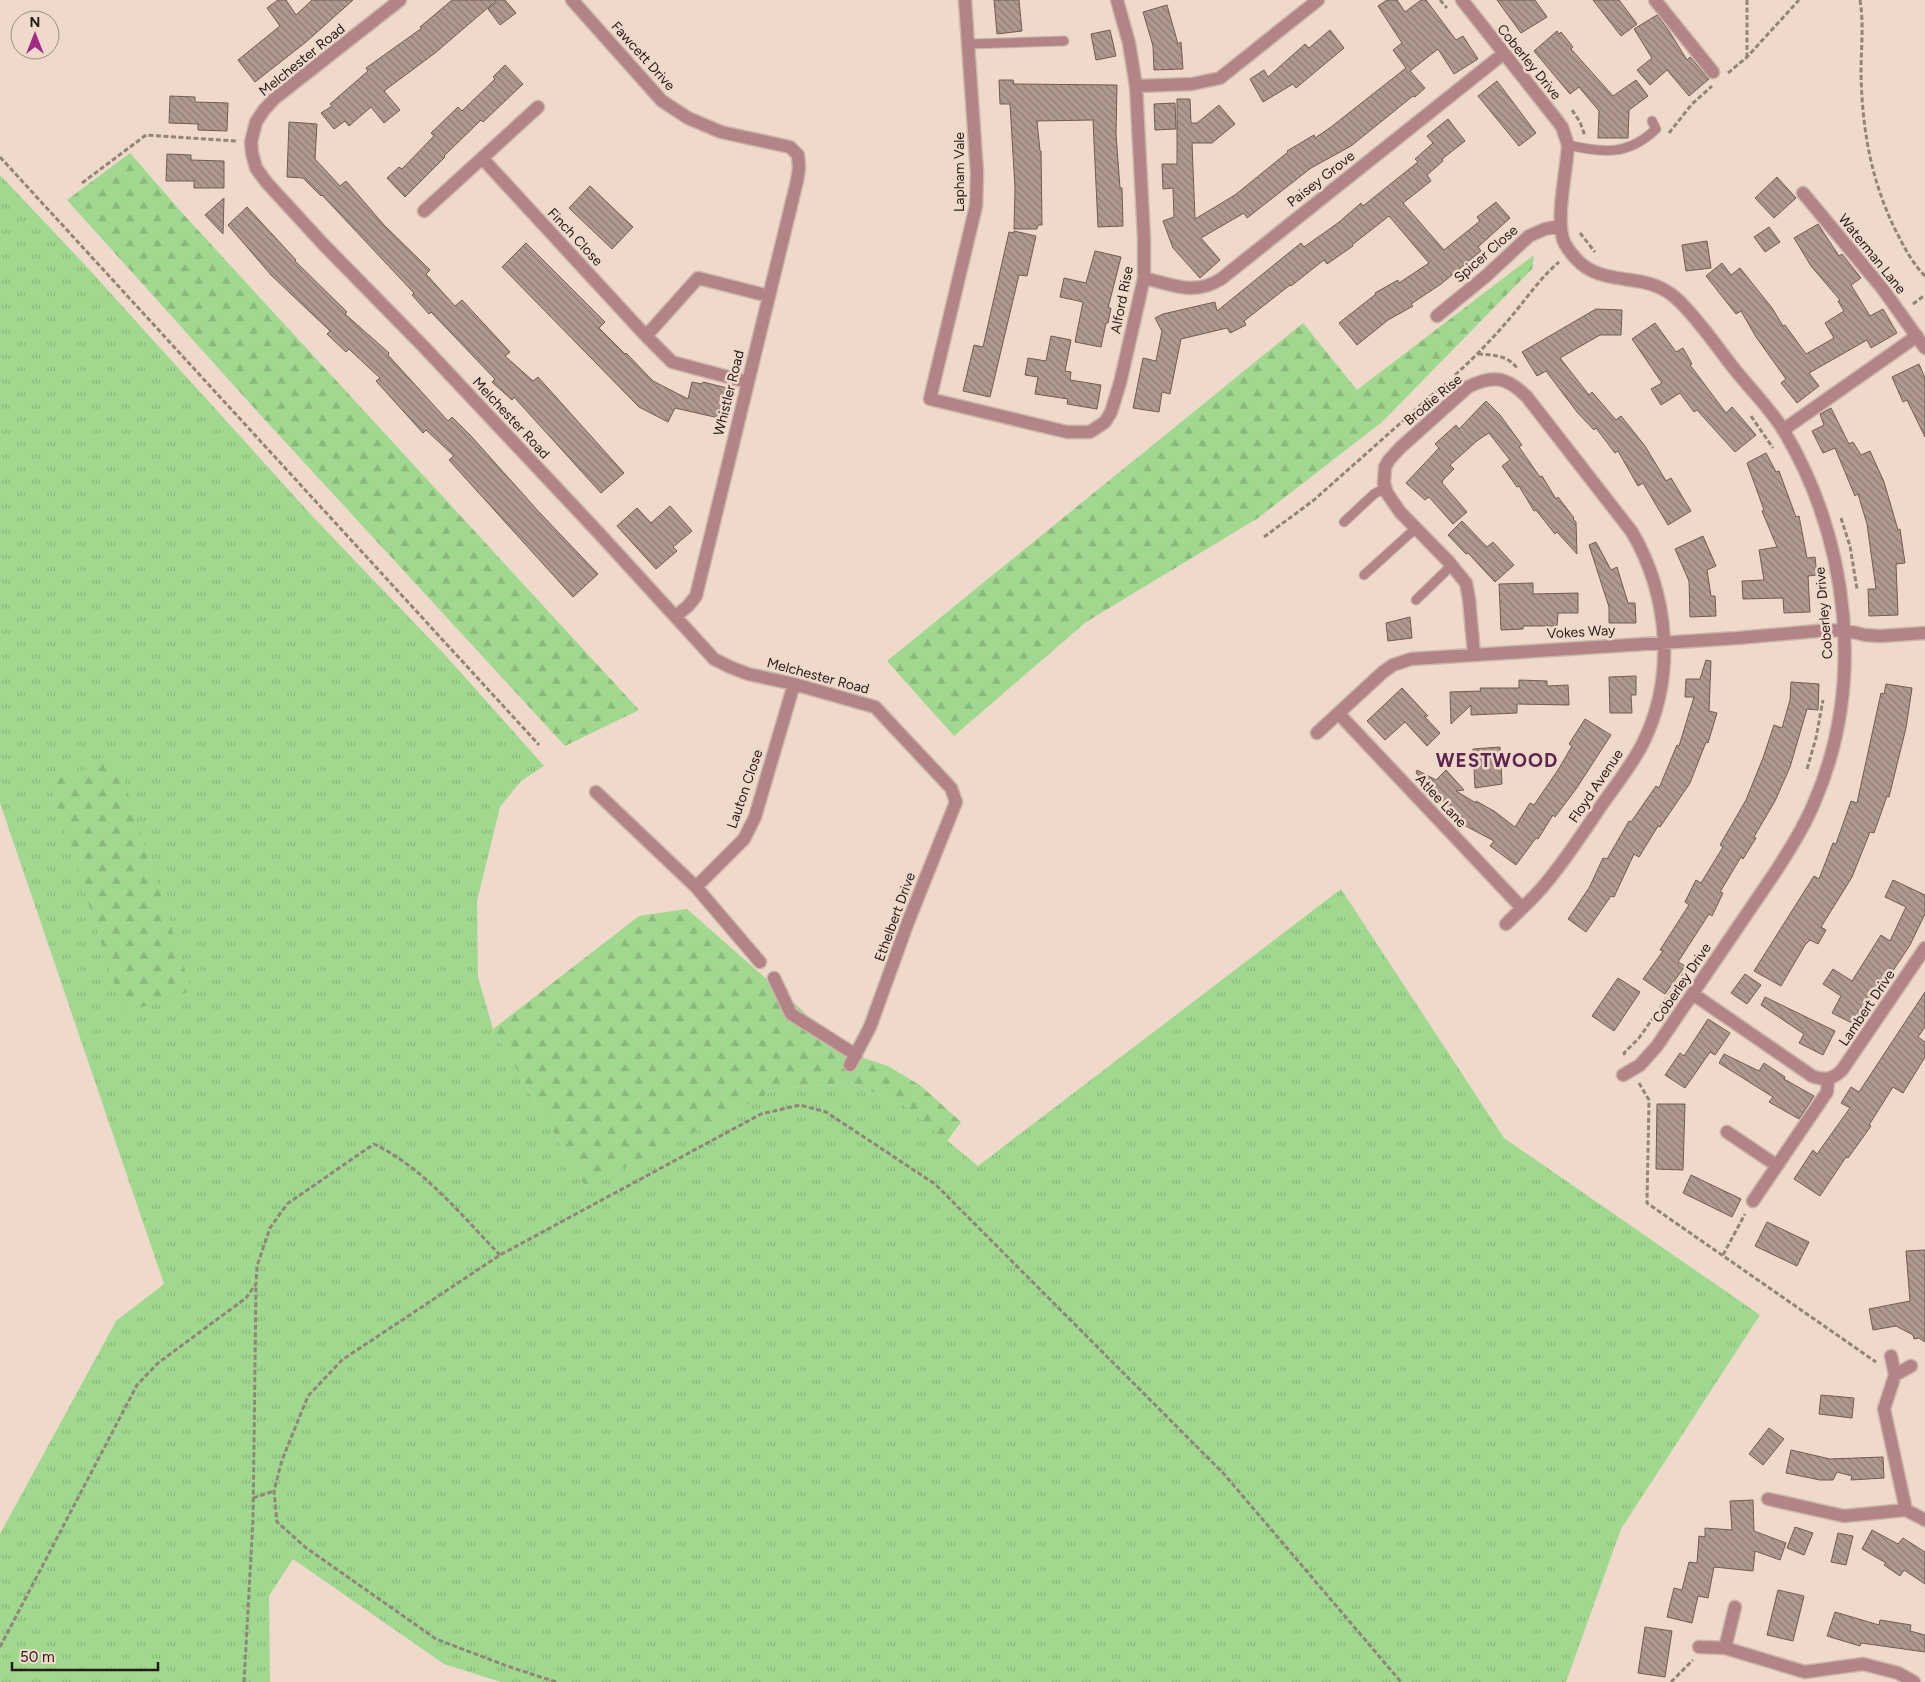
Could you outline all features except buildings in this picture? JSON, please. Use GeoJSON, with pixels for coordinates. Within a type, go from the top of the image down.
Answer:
{"type":"FeatureCollection","features":[{"type":"Feature","properties":{"kind":"street","name":"Melchester Road"},"geometry":{"type":"LineString","coordinates":[[400,0],[275,98],[264,110],[256,122],[252,142],[252,154],[256,168],[286,205],[424,347],[714,659],[748,674],[794,684],[875,707],[951,788]]}},
{"type":"Feature","properties":{"kind":"street","name":"Fawcett Drive"},"geometry":{"type":"LineString","coordinates":[[572,0],[662,101],[688,118],[721,132],[790,147],[798,155],[799,168]]}},
{"type":"Feature","properties":{"kind":"street","name":"Lapham Vale"},"geometry":{"type":"LineString","coordinates":[[930,398],[976,206],[977,173],[965,0]]}},
{"type":"Feature","properties":{"kind":"street","name":"Alford Rise"},"geometry":{"type":"LineString","coordinates":[[930,398],[1067,432],[1090,432],[1105,422],[1111,412],[1144,278],[1144,238],[1136,86],[1129,43],[1117,0]]}},
{"type":"Feature","properties":{"kind":"street"},"geometry":{"type":"LineString","coordinates":[[1136,86],[1192,84],[1220,78],[1318,0]]}},
{"type":"Feature","properties":{"kind":"street","name":"Coberley Drive"},"geometry":{"type":"LineString","coordinates":[[1462,0],[1562,127],[1568,145],[1561,226],[1563,239],[1571,252],[1578,261],[1595,273],[1660,288],[1678,300],[1698,322],[1783,430],[1811,484],[1821,510],[1839,580],[1844,630],[1844,675],[1836,731],[1828,764],[1814,803],[1776,871],[1658,1046],[1648,1057],[1627,1073]]}},
{"type":"Feature","properties":{"kind":"street"},"geometry":{"type":"LineString","coordinates":[[1655,0],[1718,76]]}},
{"type":"Feature","properties":{"kind":"street","name":"Paisey Grove"},"geometry":{"type":"LineString","coordinates":[[1144,278],[1184,288],[1196,289],[1221,279],[1503,54]]}},
{"type":"Feature","properties":{"kind":"street"},"geometry":{"type":"LineString","coordinates":[[424,211],[538,107]]}},
{"type":"Feature","properties":{"kind":"street","name":"Finch Close"},"geometry":{"type":"LineString","coordinates":[[482,158],[672,362],[747,382]]}},
{"type":"Feature","properties":{"kind":"street","name":"Whistler Road"},"geometry":{"type":"LineString","coordinates":[[676,616],[696,596],[799,168]]}},
{"type":"Feature","properties":{"kind":"street","name":"Waterman Lane"},"geometry":{"type":"LineString","coordinates":[[1802,193],[1882,288],[1925,348]]}},
{"type":"Feature","properties":{"kind":"street","name":"Spicer Close"},"geometry":{"type":"LineString","coordinates":[[1437,316],[1486,276],[1529,236],[1537,231],[1561,226]]}},
{"type":"Feature","properties":{"kind":"street"},"geometry":{"type":"LineString","coordinates":[[646,336],[698,278],[769,296]]}},
{"type":"Feature","properties":{"kind":"street"},"geometry":{"type":"LineString","coordinates":[[1783,430],[1917,336]]}},
{"type":"Feature","properties":{"kind":"street","name":"Brodie Rise"},"geometry":{"type":"LineString","coordinates":[[1385,488],[1384,475],[1389,460],[1468,387],[1479,382],[1497,379],[1516,386],[1527,397],[1624,520],[1646,557],[1658,594],[1664,642]]}},
{"type":"Feature","properties":{"kind":"street"},"geometry":{"type":"LineString","coordinates":[[1385,488],[1391,501],[1462,577],[1468,591],[1474,654]]}},
{"type":"Feature","properties":{"kind":"street"},"geometry":{"type":"LineString","coordinates":[[1844,630],[1865,636],[1925,633]]}},
{"type":"Feature","properties":{"kind":"street","name":"Vokes Way"},"geometry":{"type":"LineString","coordinates":[[1318,734],[1393,664],[1411,659],[1844,630]]}},
{"type":"Feature","properties":{"kind":"street","name":"Floyd Avenue"},"geometry":{"type":"LineString","coordinates":[[1506,924],[1545,884],[1570,852],[1643,744],[1660,694],[1664,666],[1664,642]]}},
{"type":"Feature","properties":{"kind":"street","name":"Lauton Close"},"geometry":{"type":"LineString","coordinates":[[696,887],[744,839],[751,824],[794,684]]}},
{"type":"Feature","properties":{"kind":"street","name":"Atlee Lane"},"geometry":{"type":"LineString","coordinates":[[1339,714],[1522,908]]}},
{"type":"Feature","properties":{"kind":"street","name":"Ethelbert Drive"},"geometry":{"type":"LineString","coordinates":[[774,978],[791,1014],[853,1060],[870,1027],[908,922],[956,802],[951,788]]}},
{"type":"Feature","properties":{"kind":"street"},"geometry":{"type":"LineString","coordinates":[[596,792],[696,887],[760,962]]}},
{"type":"Feature","properties":{"kind":"street","name":"Lambert Drive"},"geometry":{"type":"LineString","coordinates":[[1828,1079],[1842,1070],[1925,948]]}},
{"type":"Feature","properties":{"kind":"street"},"geometry":{"type":"LineString","coordinates":[[1693,994],[1812,1076],[1828,1079],[1827,1092],[1753,1201]]}},
{"type":"Feature","properties":{"kind":"street"},"geometry":{"type":"LineString","coordinates":[[1727,1132],[1776,1166]]}},
{"type":"Feature","properties":{"kind":"street"},"geometry":{"type":"LineString","coordinates":[[1891,1356],[1895,1375],[1884,1409],[1906,1510]]}},
{"type":"Feature","properties":{"kind":"street"},"geometry":{"type":"LineString","coordinates":[[1895,1375],[1911,1366]]}},
{"type":"Feature","properties":{"kind":"street"},"geometry":{"type":"LineString","coordinates":[[1768,1499],[1844,1516],[1906,1510],[1925,1520]]}},
{"type":"Feature","properties":{"kind":"street"},"geometry":{"type":"LineString","coordinates":[[1725,1648],[1736,1607]]}},
{"type":"Feature","properties":{"kind":"street"},"geometry":{"type":"LineString","coordinates":[[1703,1648],[1725,1648],[1805,1672],[1864,1664],[1898,1673],[1914,1682]]}},
{"type":"Feature","properties":{"kind":"lane"},"geometry":{"type":"LineString","coordinates":[[969,44],[1064,41]]}},
{"type":"Feature","properties":{"kind":"lane"},"geometry":{"type":"LineString","coordinates":[[1568,145],[1604,152],[1616,151],[1632,146],[1647,138],[1656,129],[1652,121]]}},
{"type":"Feature","properties":{"kind":"lane"},"geometry":{"type":"LineString","coordinates":[[1344,522],[1374,494],[1385,488]]}},
{"type":"Feature","properties":{"kind":"lane"},"geometry":{"type":"LineString","coordinates":[[1364,575],[1416,528]]}},
{"type":"Feature","properties":{"kind":"lane"},"geometry":{"type":"LineString","coordinates":[[1416,600],[1452,565]]}},
{"type":"Feature","properties":{"kind":"path"},"geometry":{"type":"LineString","coordinates":[[1440,0],[1451,13]]}},
{"type":"Feature","properties":{"kind":"path"},"geometry":{"type":"LineString","coordinates":[[1747,0],[1747,57]]}},
{"type":"Feature","properties":{"kind":"path"},"geometry":{"type":"LineString","coordinates":[[1664,139],[1692,104],[1718,76],[1747,57],[1799,0]]}},
{"type":"Feature","properties":{"kind":"path"},"geometry":{"type":"LineString","coordinates":[[1860,0],[1863,117],[1871,164],[1892,223],[1905,249],[1925,276]]}},
{"type":"Feature","properties":{"kind":"path"},"geometry":{"type":"LineString","coordinates":[[1570,108],[1583,130],[1585,149]]}},
{"type":"Feature","properties":{"kind":"path"},"geometry":{"type":"LineString","coordinates":[[82,183],[146,134],[252,142]]}},
{"type":"Feature","properties":{"kind":"path"},"geometry":{"type":"LineString","coordinates":[[0,158],[539,745]]}},
{"type":"Feature","properties":{"kind":"path"},"geometry":{"type":"LineString","coordinates":[[1577,228],[1586,242],[1600,256]]}},
{"type":"Feature","properties":{"kind":"path"},"geometry":{"type":"LineString","coordinates":[[1264,537],[1314,500],[1478,354],[1557,261],[1571,252]]}},
{"type":"Feature","properties":{"kind":"path"},"geometry":{"type":"LineString","coordinates":[[1557,261],[1564,268]]}},
{"type":"Feature","properties":{"kind":"path"},"geometry":{"type":"LineString","coordinates":[[1747,410],[1775,452]]}},
{"type":"Feature","properties":{"kind":"path"},"geometry":{"type":"LineString","coordinates":[[1840,514],[1850,546],[1858,592]]}},
{"type":"Feature","properties":{"kind":"path"},"geometry":{"type":"LineString","coordinates":[[1805,775],[1816,738],[1824,694]]}},
{"type":"Feature","properties":{"kind":"path"},"geometry":{"type":"LineString","coordinates":[[1700,951],[1639,1038],[1624,1053],[1627,1073],[1639,1084],[1649,1100],[1647,1203],[1895,1375]]}},
{"type":"Feature","properties":{"kind":"path"},"geometry":{"type":"LineString","coordinates":[[1639,1084],[1645,1080]]}},
{"type":"Feature","properties":{"kind":"path"},"geometry":{"type":"LineString","coordinates":[[556,1682],[436,1639],[305,1546],[277,1522],[274,1491],[282,1460],[308,1396],[342,1360],[500,1255],[761,1114],[800,1105],[826,1112],[935,1184],[1224,1474],[1401,1682]]}},
{"type":"Feature","properties":{"kind":"path"},"geometry":{"type":"LineString","coordinates":[[244,1682],[253,1498],[257,1266],[270,1228],[287,1204],[374,1144],[394,1154],[430,1183],[500,1255]]}},
{"type":"Feature","properties":{"kind":"path"},"geometry":{"type":"LineString","coordinates":[[1723,1255],[1753,1201]]}},
{"type":"Feature","properties":{"kind":"path"},"geometry":{"type":"LineString","coordinates":[[0,1648],[137,1385],[158,1362],[246,1298],[256,1284]]}},
{"type":"Feature","properties":{"kind":"path"},"geometry":{"type":"LineString","coordinates":[[253,1498],[274,1491]]}},
{"type":"Feature","properties":{"kind":"path"},"geometry":{"type":"LineString","coordinates":[[1670,1682],[1703,1648]]}},
{"type":"Feature","properties":{"kind":"green space"},"geometry":{"type":"Polygon","coordinates":[[[130,153],[184,215],[639,710],[565,746],[266,421],[67,200],[130,153]]]}},
{"type":"Feature","properties":{"kind":"green space"},"geometry":{"type":"Polygon","coordinates":[[[0,175],[85,265],[315,519],[446,656],[544,766],[521,781],[500,807],[477,901],[478,977],[493,1029],[586,1188],[776,1089],[850,1083],[903,1104],[978,1166],[1341,889],[1504,1138],[1760,1315],[1621,1529],[1566,1682],[501,1682],[444,1664],[293,1559],[269,1596],[270,1682],[0,1682],[0,1534],[116,1321],[164,1284],[0,803],[0,175]]]}},
{"type":"Feature","properties":{"kind":"green space"},"geometry":{"type":"Polygon","coordinates":[[[1534,255],[1532,269],[1382,422],[1258,518],[1086,622],[954,736],[887,661],[1303,323],[1357,390],[1534,255]]]}},
{"type":"Feature","properties":{"kind":"green space"},"geometry":{"type":"Polygon","coordinates":[[[117,759],[192,991],[124,1013],[49,781],[117,759]]]}},
{"type":"Feature","properties":{"kind":"green space"},"geometry":{"type":"Polygon","coordinates":[[[687,909],[803,1011],[839,1050],[888,1066],[921,1086],[961,1122],[947,1141],[903,1104],[850,1083],[777,1089],[586,1188],[493,1029],[639,916],[687,909]]]}},
{"type":"Feature","properties":{"kind":"district","name":"WESTWOOD"},"geometry":{"type":"Point","coordinates":[1497,760]}}]}
